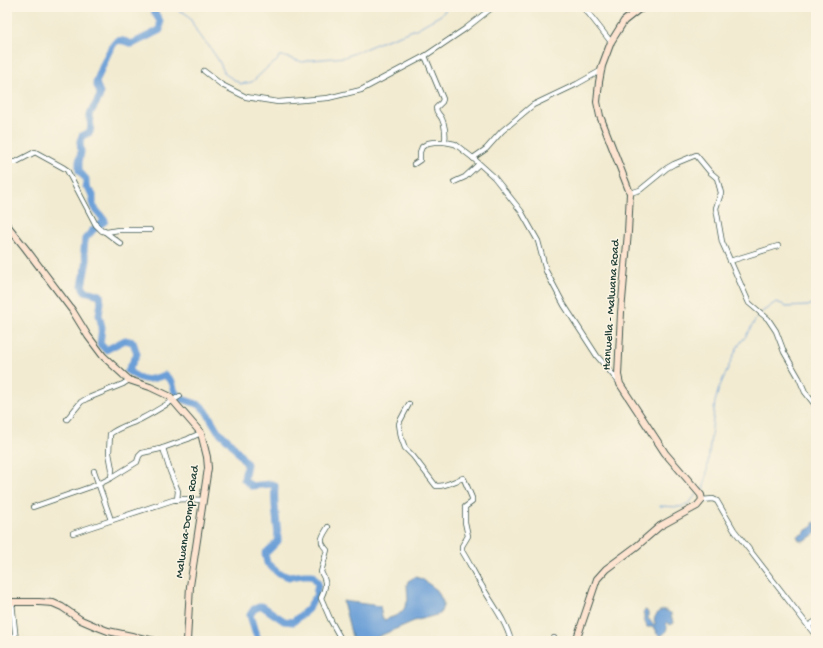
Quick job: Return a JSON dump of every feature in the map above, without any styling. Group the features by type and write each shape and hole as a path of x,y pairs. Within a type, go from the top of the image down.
{"street":[{"path":"204,71 222,85 246,97 278,102 328,98 361,90 425,56 465,29 493,7"},
{"path":"582,7 610,42"},
{"name":"Hanwella - Malwana Road","path":"646,7 638,10 624,21 610,42 602,66 597,102 600,116 630,193 628,232 620,312 618,375 620,384 665,453 700,495"},
{"path":"425,56 443,99 436,110 442,119 446,136 445,142"},
{"path":"473,158 486,149 502,131 533,105 602,70"},
{"path":"414,164 420,160 420,152 422,147 428,143 445,142 455,144 494,177 521,211 538,242 546,271 564,305 597,356 620,384"},
{"path":"7,162 16,162 35,152 67,170 100,228 121,244"},
{"path":"630,193 640,190 667,168 696,155 717,178 721,193 716,208 722,242 748,304 768,320 776,331 784,352 805,392 816,405"},
{"path":"454,182 465,177 479,164"},
{"name":"Malwana-Dompe Road","path":"7,225 72,310 88,336 103,356 129,380 150,387 169,396 201,433 208,468 190,586 187,641"},
{"path":"100,228 107,232 118,230 150,230"},
{"path":"730,261 778,246"},
{"path":"67,419 81,402 129,380"},
{"path":"111,478 112,469 109,453 110,434 114,430 146,417 180,396"},
{"path":"409,404 399,424 401,437 405,448 436,486 439,487 463,478 464,479 472,498 472,502 465,507 465,522 468,536 462,546 462,551 508,630 511,641"},
{"path":"34,507 99,484 111,478 136,462 142,453 163,448 201,433"},
{"path":"163,448 178,491 177,500"},
{"path":"94,471 111,520"},
{"path":"575,641 597,579 606,569 637,546 660,526 697,506 700,495 717,501 734,530 816,636"},
{"path":"73,533 173,500 203,500"},
{"path":"328,527 322,537 321,542 322,546 327,550 321,572 325,579 326,585 321,598 342,641"},
{"path":"16,641 10,602 53,603 62,607 81,620 95,626 155,641"},
{"path":"808,626 816,621"}],"water":[{"path":"816,522 816,533 807,539 802,541 799,540 797,536 803,534 813,526 813,523"},
{"path":"415,577 422,579 437,590 443,602 440,614 414,621 368,641 353,641 343,601 380,606 384,620 398,615 404,609 408,600 408,581"},
{"path":"646,610 648,613 648,619 654,626 655,617 663,610 671,613 674,623 670,625 668,622 666,623 666,631 660,636 652,627 647,627 643,612"}],"waterway":[{"path":"151,7 160,21 160,30 132,44 121,40 114,43 105,60 96,83 100,95 90,116 90,132 82,136 80,141 81,152 79,171 86,179 86,187 93,195 93,206 105,221 93,230 85,239 84,251 87,260 82,286 85,291 100,295 101,302 99,315 102,327 100,344 106,350 125,340 133,342 137,354 128,371 142,379 150,379 165,375 172,382 175,392 182,399 200,405 206,411 218,431 230,442 247,464 244,479 251,486 271,484 275,486 278,541 265,554 267,563 278,573 289,577 312,575 318,583 316,596 308,609 293,622 284,621 262,606 254,609 250,615 259,641"},
{"path":"179,11 189,16 198,34 209,46 219,61 225,74 241,84 252,82 277,61 279,56 303,62 345,57 416,29 441,15 448,7"},
{"path":"762,312 776,302 786,307 808,306 816,302"},
{"path":"701,491 703,490 706,479 715,402 719,388 737,348 760,314"},
{"path":"660,506 680,507 688,504 697,494"}]}
